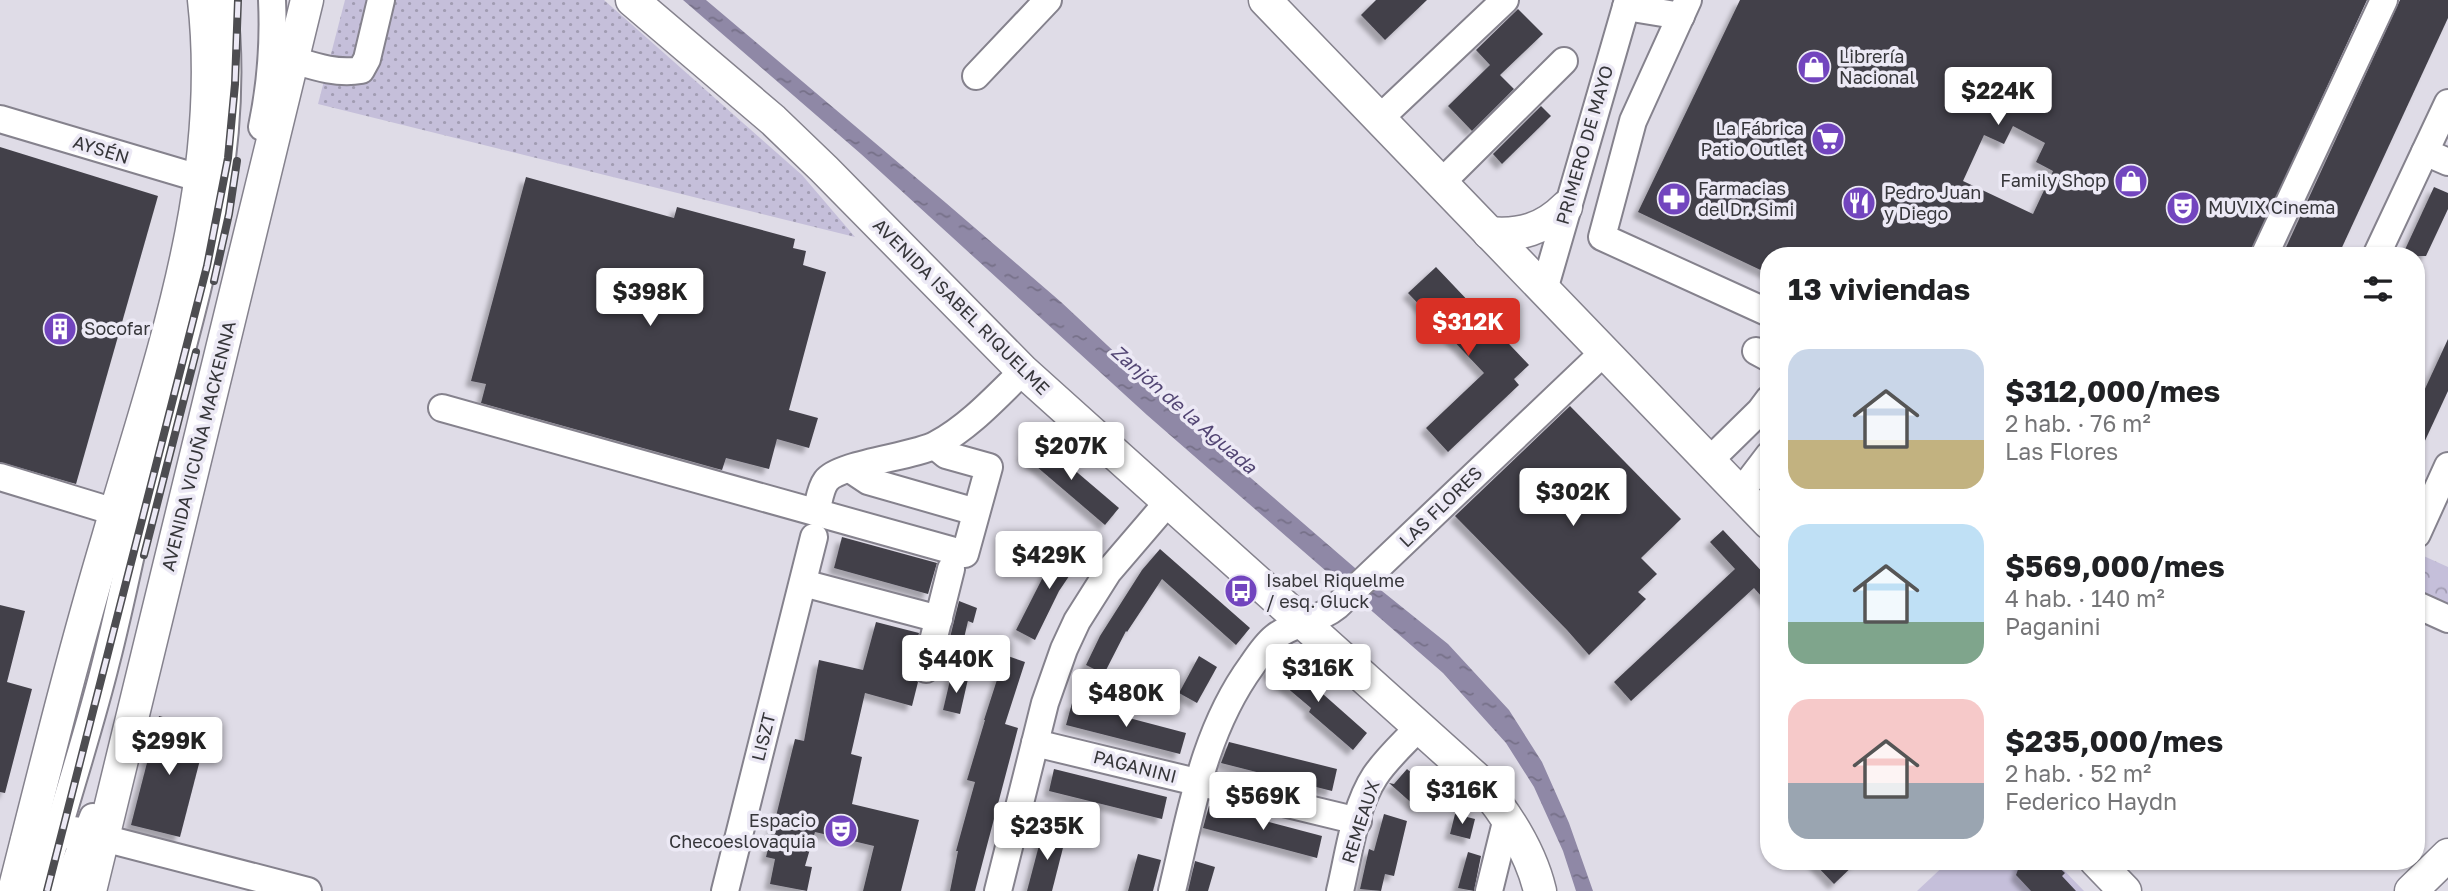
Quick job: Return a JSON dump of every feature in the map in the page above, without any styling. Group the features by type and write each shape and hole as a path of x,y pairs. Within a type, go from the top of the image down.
{"main road":[{"path":"13,891 83,623 176,300 196,217 205,149 208,81 204,0"},
{"name":"AVENIDA VICUÑA MACKENNA","path":"90,891 82,835 307,0"},
{"name":"AVENIDA ISABEL RIQUELME","path":"632,0 773,120 1023,371 1478,780 1507,817 1528,856 1540,891"},
{"path":"1272,2 1379,119 1760,514"},
{"path":"1489,233 1528,232 1550,222 1566,207"},
{"path":"27,841 35,836 82,835"},
{"path":"2412,891 2448,855"},
{"path":"2105,870 2125,891"}],"street":[{"path":"41,891 82,835 81,759 107,659 138,516 212,227 227,119 228,51 223,0"},
{"path":"64,891 82,835 259,144 270,80 273,45 272,0"},
{"path":"293,60 334,71 361,70 367,59 381,0"},
{"path":"976,76 1048,0"},
{"path":"1379,119 1505,0"},
{"path":"2268,247 2384,0"},
{"path":"1627,3 1685,8 1633,121 1602,237 1760,309"},
{"name":"PRIMERO DE MAYO","path":"1544,290 1627,3"},
{"path":"1441,183 1564,61"},
{"path":"2382,247 2437,157 2448,103"},
{"name":"AYSÉN","path":"0,119 202,179"},
{"name":"LAS FLORES","path":"1172,891 1206,752 1222,713 1245,674 1275,637 1323,616 1337,606 1604,352"},
{"path":"850,469 935,446 960,430 1023,371"},
{"path":"442,408 815,524 965,554 989,467 946,455 935,446"},
{"path":"1709,461 1760,411"},
{"path":"1740,493 1760,467"},
{"path":"2425,517 2448,467"},
{"path":"850,469 868,481 976,512"},
{"name":"LISZT","path":"725,891 827,480 850,469"},
{"path":"0,477 115,512"},
{"path":"998,891 1054,676 1077,621 1108,572 1168,502"},
{"path":"926,669 951,569"},
{"path":"803,583 939,619"},
{"path":"2425,609 2448,619"},
{"name":"REMEAUX","path":"1340,891 1370,785 1419,727"},
{"name":"PAGANINI","path":"1035,743 1358,821"},
{"path":"1489,891 1507,817"},
{"path":"82,835 308,891"},
{"path":"0,887 13,891"}],"green space":[{"path":"345,0 604,0 802,175 855,237 318,104"},
{"path":"2425,557 2448,567 2448,603 2425,593"},
{"path":"1939,870 2064,870 2084,891 1917,891"}],"water":[{"path":"683,0 706,0 1061,302 1230,460 1377,587 1448,644 1509,710 1542,762 1569,823 1593,891 1576,891 1563,851 1534,787 1506,743 1443,673 1147,415 861,154"}],"building":[{"path":"1376,0 1427,0 1385,40 1361,15"},
{"name":"La Fábrica Patio Outlet","path":"1740,0 2367,0 2253,247 1760,247 1760,270 1638,212","holes":["2013,126 2045,143 2036,162 2053,171 2033,214 1963,181 1984,135 2004,144"]},
{"path":"2400,0 2448,0 2448,18 2342,247 2286,247"},
{"path":"1518,9 1543,34 1500,75 1514,89 1472,131 1448,106 1490,65 1476,50"},
{"path":"1541,106 1551,116 1502,164 1493,154"},
{"name":"Socofar","path":"0,147 158,196 76,484 0,462"},
{"path":"526,177 674,218 677,207 795,239 793,248 806,251 803,265 826,272 789,410 818,418 809,448 777,439 769,469 726,458 722,470 481,403 486,384 471,381"},
{"path":"2434,187 2448,193 2448,209 2426,256 2425,247 2406,247"},
{"path":"1436,267 1529,365 1514,379 1519,385 1448,452 1426,428 1484,373 1408,293"},
{"path":"2448,339 2448,391 2425,441 2425,389"},
{"path":"1570,406 1681,519 1641,558 1657,574 1638,592 1646,599 1589,655 1455,516"},
{"path":"1038,439 1119,508 1105,525 1023,455"},
{"path":"1723,530 1760,569 1760,595 1754,588 1631,701 1614,682 1735,569 1710,542"},
{"path":"842,537 937,563 928,594 834,568"},
{"path":"1066,542 1084,554 1059,591 1035,640 1016,630 1042,579"},
{"path":"1160,549 1250,628 1236,645 1162,579 1126,631 1104,674 1086,665 1100,636 1142,570"},
{"path":"959,601 977,608 973,623 968,621 956,673 942,670"},
{"path":"0,605 25,611 7,682 32,689 5,793 0,792"},
{"path":"876,622 919,633 911,666 911,674 918,682 912,706 865,693 851,754 862,757 852,804 919,820 901,891 863,891 874,846 815,832 805,866 812,867 807,891 770,884 775,859 766,857 795,739 804,741 819,660 863,670"},
{"path":"1005,655 1025,662 1005,724 1018,728 975,891 950,891 956,851 975,782 967,780"},
{"path":"1199,656 1217,667 1197,703 1179,693"},
{"path":"1280,656 1367,733 1353,750 1309,712 1311,708 1267,671"},
{"path":"951,676 968,679 960,714 943,710"},
{"path":"1072,703 1186,733 1180,754 1066,725"},
{"path":"159,716 208,729 180,837 131,825"},
{"path":"1229,742 1337,769 1332,791 1221,763"},
{"path":"1054,769 1167,797 1162,819 1049,791"},
{"path":"1407,769 1433,792 1421,806 1415,806 1389,783 1394,784"},
{"path":"1209,806 1322,836 1317,858 1203,828"},
{"path":"1384,814 1407,821 1394,876 1385,874 1381,891 1360,889 1369,849 1374,851"},
{"path":"1455,814 1475,819 1470,839 1450,834"},
{"path":"1043,830 1066,836 1052,891 1027,891"},
{"path":"1468,852 1481,856 1474,891 1458,888"},
{"path":"1138,854 1161,860 1153,891 1128,891"},
{"path":"1195,861 1215,867 1208,891 1188,891"},
{"path":"1821,870 1849,870 1834,884"},
{"path":"2018,870 2062,870 2065,873 2062,876 2076,891 2031,891 2016,875"}],"railway":[{"path":"47,891 207,266 228,158 235,84 238,0"},
{"path":"214,281 229,214 237,161"},
{"path":"144,555 196,352"}],"place":[{"name":"Librería Nacional","path":"1814,67"},
{"name":"La Fábrica Patio Outlet","path":"1828,139"},
{"name":"Family Shop","path":"2131,181"},
{"name":"Farmacias del Dr. Simi","path":"1674,199"},
{"name":"Pedro Juan y Diego","path":"1859,203"},
{"name":"MUVIX Cinema","path":"2183,208"},
{"name":"Socofar","path":"60,329"},
{"name":"Isabel Riquelme / esq. Gluck","path":"1241,591"},
{"name":"Espacio Checoeslovaquia","path":"841,831"}],"water label":[{"name":"Zanjón de la Aguada","path":"1184,409"}]}
